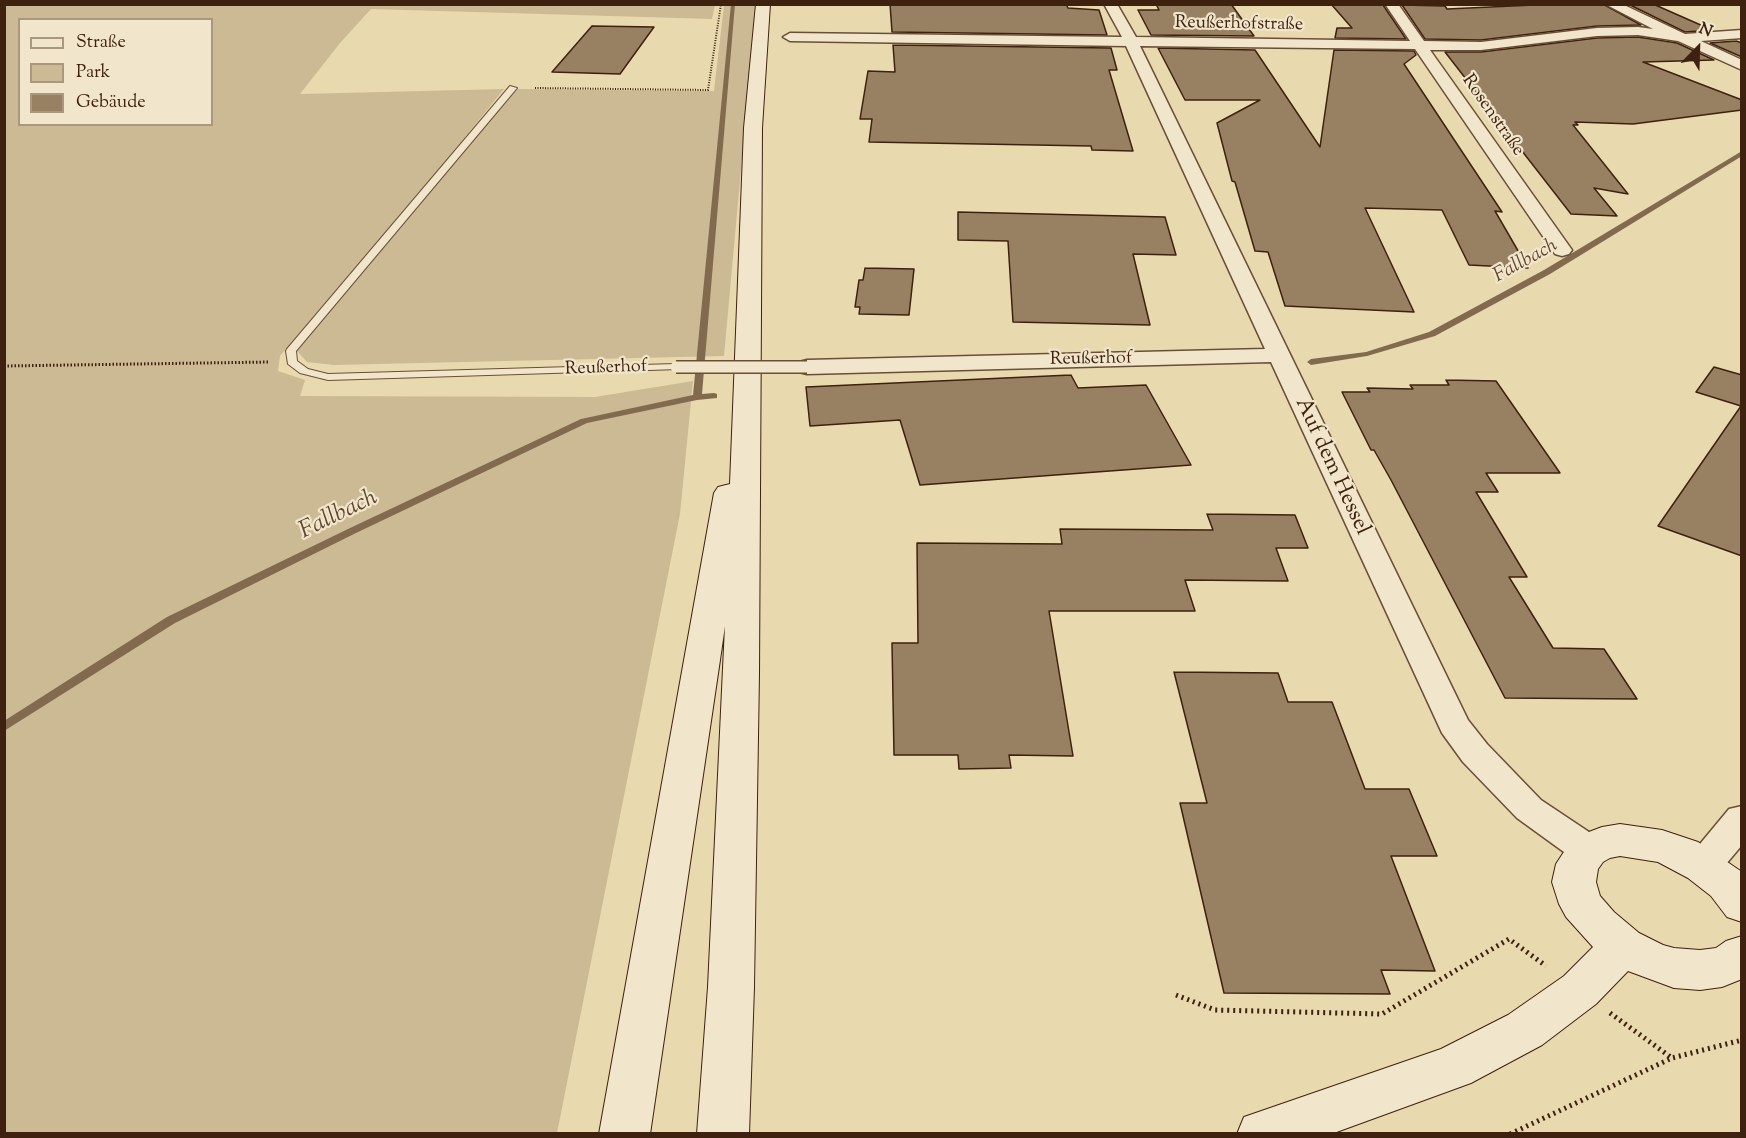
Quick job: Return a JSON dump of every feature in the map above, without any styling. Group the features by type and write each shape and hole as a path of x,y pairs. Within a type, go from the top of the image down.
{"main road":[{"path":"723,1134 731,987 741,686 753,128 763,4"},
{"path":"624,1134 724,515 746,406"},
{"path":"1740,958 1722,967 1700,970 1674,968 1648,959 1623,946 1598,926 1581,904 1574,882 1576,864 1588,850 1602,843 1620,840 1640,841 1683,854 1703,866 1726,884 1742,904"},
{"path":"1262,1134 1454,1067 1504,1041 1525,1030 1580,990 1623,946"}],"street":[{"name":"Auf dem Hessel","path":"1110,4 1131,41 1454,725 1475,753 1529,809 1588,850"},
{"name":"Rosenstraße","path":"1391,4 1562,250"},
{"path":"1611,4 1742,66"},
{"name":"Reußerhofstraße","path":"790,37 1420,46 1481,46 1597,32 1638,31 1686,38"},
{"path":"1686,38 1742,34"},
{"name":"Reußerhof","path":"807,367 1278,355"},
{"path":"1703,866 1742,819"}],"lane":[{"path":"292,362 291,351 513,88"},
{"name":"Reußerhof","path":"292,362 304,371 328,377 807,367"}],"path":[{"path":"513,88 708,90 721,4"},
{"path":"4,366 292,362"},
{"path":"1176,996 1215,1010 1382,1014 1509,939"},
{"path":"1510,1134 1672,1059 1742,1040"}],"green space":[{"path":"5,5 715,5 712,19 371,9 340,43 300,94 504,89 437,172 280,356 278,371 305,380 300,396 595,397 693,381 680,514 557,1133 5,1134"},
{"path":"724,5 756,5 724,356 334,365 307,362 297,351 445,170 518,89 714,91"}],"building":[{"path":"890,4 1066,4 1068,8 1099,10 1107,35 892,32"},
{"path":"1156,4 1231,4 1254,36 1151,35 1138,10 1159,10"},
{"path":"1331,4 1383,5 1406,39 1335,38 1337,28 1352,28"},
{"path":"1603,4 1641,25 1597,26 1481,40 1425,39 1402,5 1445,6 1447,9"},
{"path":"1628,4 1653,4 1712,30 1685,32"},
{"path":"592,26 654,27 620,74 552,72"},
{"path":"1638,37 1677,43 1714,60 1643,62 1742,100 1742,110 1633,124 1575,122 1578,125 1573,125 1628,194 1594,188 1617,216 1571,214 1445,52 1481,52 1597,38"},
{"path":"1736,41 1742,43 1742,57 1710,43"},
{"path":"893,45 1111,48 1117,70 1109,70 1133,151 1092,150 1091,146 869,142 872,119 860,119 868,71 895,72"},
{"path":"1158,48 1255,50 1320,147 1334,50 1414,51 1416,55 1404,64 1502,212 1495,211 1528,268 1469,265 1442,210 1365,208 1414,312 1285,306 1268,252 1255,251 1235,182 1232,181 1217,123 1260,100 1185,100"},
{"path":"958,212 1165,217 1176,255 1133,254 1150,325 1013,322 1008,241 958,240"},
{"path":"865,268 914,269 909,315 859,314 860,307 855,307 859,280 863,280"},
{"path":"1714,367 1742,375 1742,556 1658,526 1741,406 1696,392"},
{"path":"1071,375 1078,388 1146,385 1191,465 920,485 900,420 810,426 806,387"},
{"path":"1446,380 1496,381 1560,473 1486,473 1498,492 1476,492 1527,577 1509,577 1553,648 1604,649 1637,699 1505,698 1391,480 1374,450 1371,450 1342,392 1370,392 1367,388 1413,389 1410,385 1449,385"},
{"path":"1207,514 1295,515 1308,548 1276,548 1288,581 1185,580 1195,611 1049,611 1073,756 1009,755 1011,768 959,769 958,755 894,755 892,643 918,643 917,543 1062,544 1060,529 1213,530"},
{"path":"1174,672 1278,673 1288,702 1332,702 1365,789 1409,789 1437,856 1391,856 1435,971 1381,970 1390,994 1224,993 1180,803 1207,803"}],"waterway":[{"path":"697,397 733,4"},
{"name":"Fallbach","path":"1311,362 1367,354 1432,334 1547,272 1742,153"},
{"name":"Fallbach","path":"697,397 714,396"},
{"name":"Fallbach","path":"4,727 171,620 352,531 584,421 697,397"}]}
